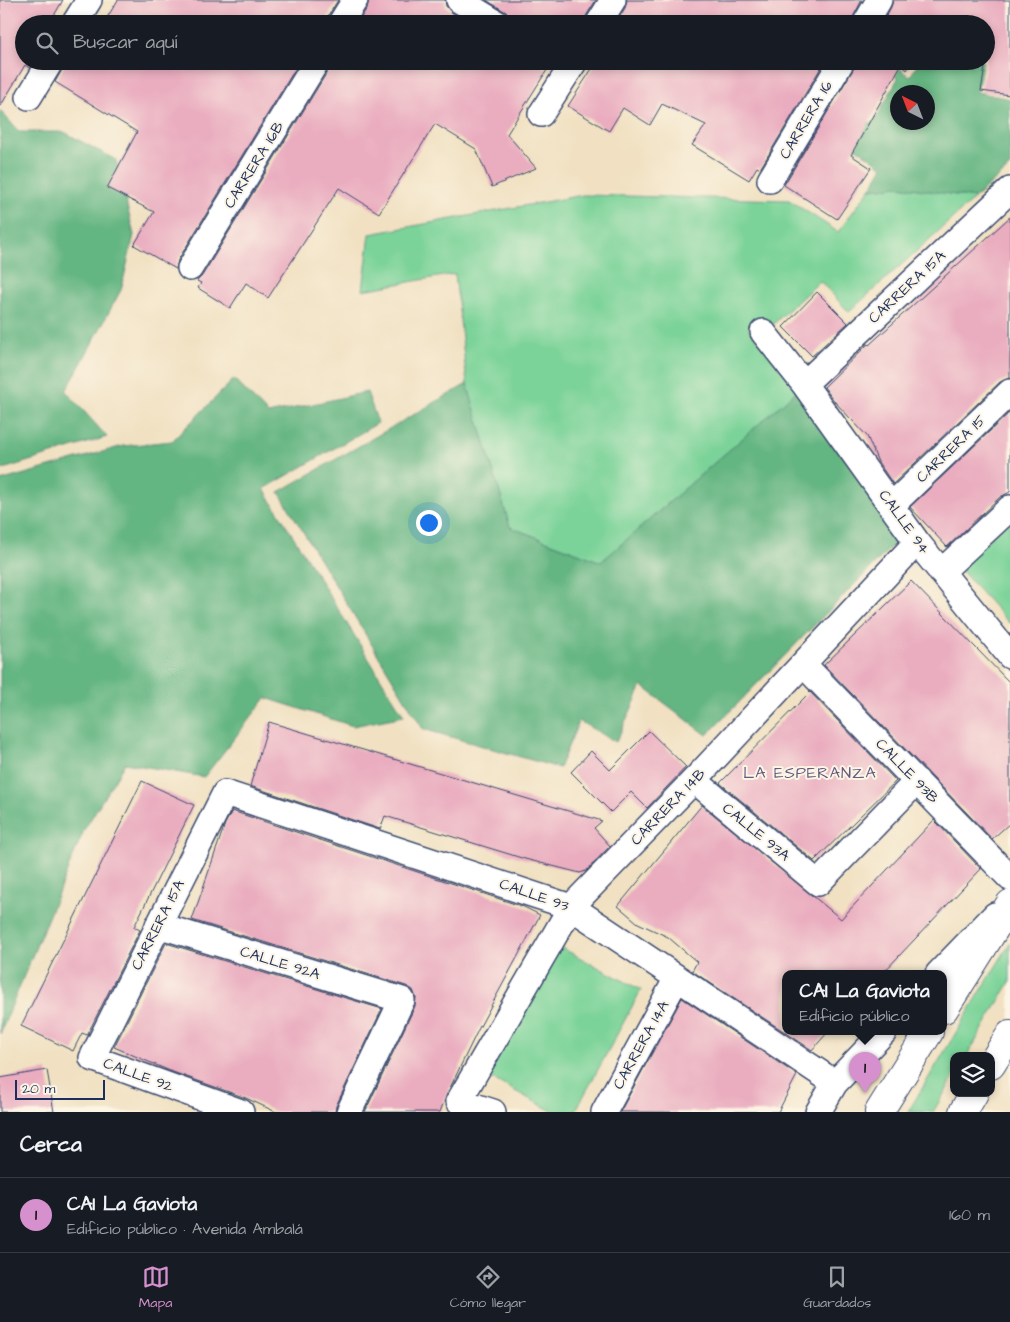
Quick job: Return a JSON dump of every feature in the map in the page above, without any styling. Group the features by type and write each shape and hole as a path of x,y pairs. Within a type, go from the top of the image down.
{"main road":[{"path":"947,1004 1010,904"},
{"path":"879,1112 927,1035"},
{"path":"995,1059 1010,1035"},
{"path":"962,1112 971,1097"}],"street":[{"path":"80,15 89,0"},
{"path":"346,15 355,0"},
{"path":"460,0 484,15"},
{"path":"604,15 613,0"},
{"path":"870,15 879,0"},
{"path":"29,97 46,70"},
{"name":"CARRERA 16B","path":"190,268 311,70"},
{"path":"541,114 565,70"},
{"name":"CARRERA 16","path":"770,180 837,70"},
{"name":"CARRERA 15A","path":"804,384 1010,190"},
{"name":"CALLE 94","path":"762,332 804,384 917,542 1010,656"},
{"name":"CARRERA 15","path":"891,506 1010,392"},
{"path":"941,572 1010,508"},
{"name":"CARRERA 14B","path":"493,1112 459,1100 571,907 694,780 917,542"},
{"name":"CALLE 93B","path":"803,664 1010,878"},
{"name":"CALLE 93A","path":"694,780 818,883 917,782"},
{"name":"CARRERA 15A","path":"92,1058 225,793"},
{"name":"CALLE 93","path":"225,793 571,907 835,1083"},
{"path":"942,970 1010,898"},
{"name":"CALLE 92A","path":"158,925 402,1000 349,1112"},
{"name":"CARRERA 14A","path":"604,1112 677,978"},
{"path":"818,1112 835,1083 881,1035"},
{"name":"CALLE 92","path":"92,1058 241,1112"}],"green space":[{"path":"887,70 902,70 910,77 914,70 981,70 977,92 1010,99 1010,167 975,198 899,186 870,189 883,167 837,134 849,116 873,124 890,93 890,130 935,130 935,85 894,85 898,78"},
{"path":"0,110 19,132 64,132 116,160 134,235 121,290 66,391 107,437 0,470"},
{"path":"899,186 975,198 849,312 820,281 771,326 761,316 748,328 798,390 601,562 510,527 467,384 455,274 363,290 370,234 583,195 789,200 838,232 870,189"},
{"path":"234,379 268,414 367,392 378,423 264,489 404,716 353,726 266,698 204,777 125,763 84,830 0,1034 0,481 123,446 172,441"},
{"path":"467,384 510,527 601,562 798,390 900,538 707,735 642,686 616,742 579,721 559,768 423,729 279,492"},
{"path":"1010,519 1010,624 958,567"},
{"path":"1010,943 1010,982 969,1052 950,1052 950,1084 933,1112 908,1112"},
{"path":"558,946 641,990 575,1112 554,1112 487,1076"}],"building":[{"path":"0,0 63,0 54,15 15,15 15,70 22,70 0,107"},
{"path":"118,0 338,0 329,15 109,15"},
{"path":"369,0 445,0 446,6 456,15 363,15"},
{"path":"486,0 596,0 587,15 508,15"},
{"path":"627,0 862,0 854,15 621,15"},
{"path":"893,0 1010,0 1010,95 981,91 984,70 995,70 995,15 887,15"},
{"path":"62,70 294,70 178,260 176,269 134,245 154,212 107,188 137,132 55,82"},
{"path":"328,70 547,70 507,134 536,168 492,187 476,149 435,124 379,213 339,188 268,298 246,283 230,308 198,288 201,283 197,281 202,276"},
{"path":"591,70 820,70 760,169 757,167 749,180 692,145 706,125 662,104 650,125 623,108 609,131 568,106"},
{"path":"853,70 898,70 851,155 871,168 837,219 784,185"},
{"path":"1010,217 1010,378 1000,382 893,484 878,462 867,436 835,402 824,387 868,344"},
{"path":"817,292 848,323 812,356 783,327"},
{"path":"1010,412 1010,492 1000,497 947,547 910,507"},
{"path":"911,581 1010,683 1010,823 992,839 824,665"},
{"path":"810,692 896,781 814,861 720,783"},
{"path":"269,722 602,821 594,828 610,846 586,871 580,873 525,859 385,816 380,829 250,786"},
{"path":"649,731 686,767 647,808 631,792 611,812 571,772 591,751 610,770"},
{"path":"142,781 194,805 134,927 140,930 87,1035 82,1033 73,1051 21,1026"},
{"path":"702,805 841,919 934,820 981,869 886,970 782,970 782,1030 692,971 697,962 668,937 638,923 618,906"},
{"path":"232,811 524,907 540,915 478,1030 440,1112 365,1112 415,1006 416,998 413,990 406,986 192,920 225,824"},
{"path":"166,943 382,1009 336,1106 335,1112 276,1112 246,1098 170,1071 114,1047"},
{"path":"682,998 797,1075 778,1112 620,1112"},
{"path":"789,1035 825,1035 812,1050"},
{"path":"47,1070 54,1112 0,1112 0,1078"}],"place":[{"name":"CAI La Gaviota","path":"865,1093"}],"district":[{"name":"LA ESPERANZA","path":"810,773"}]}
